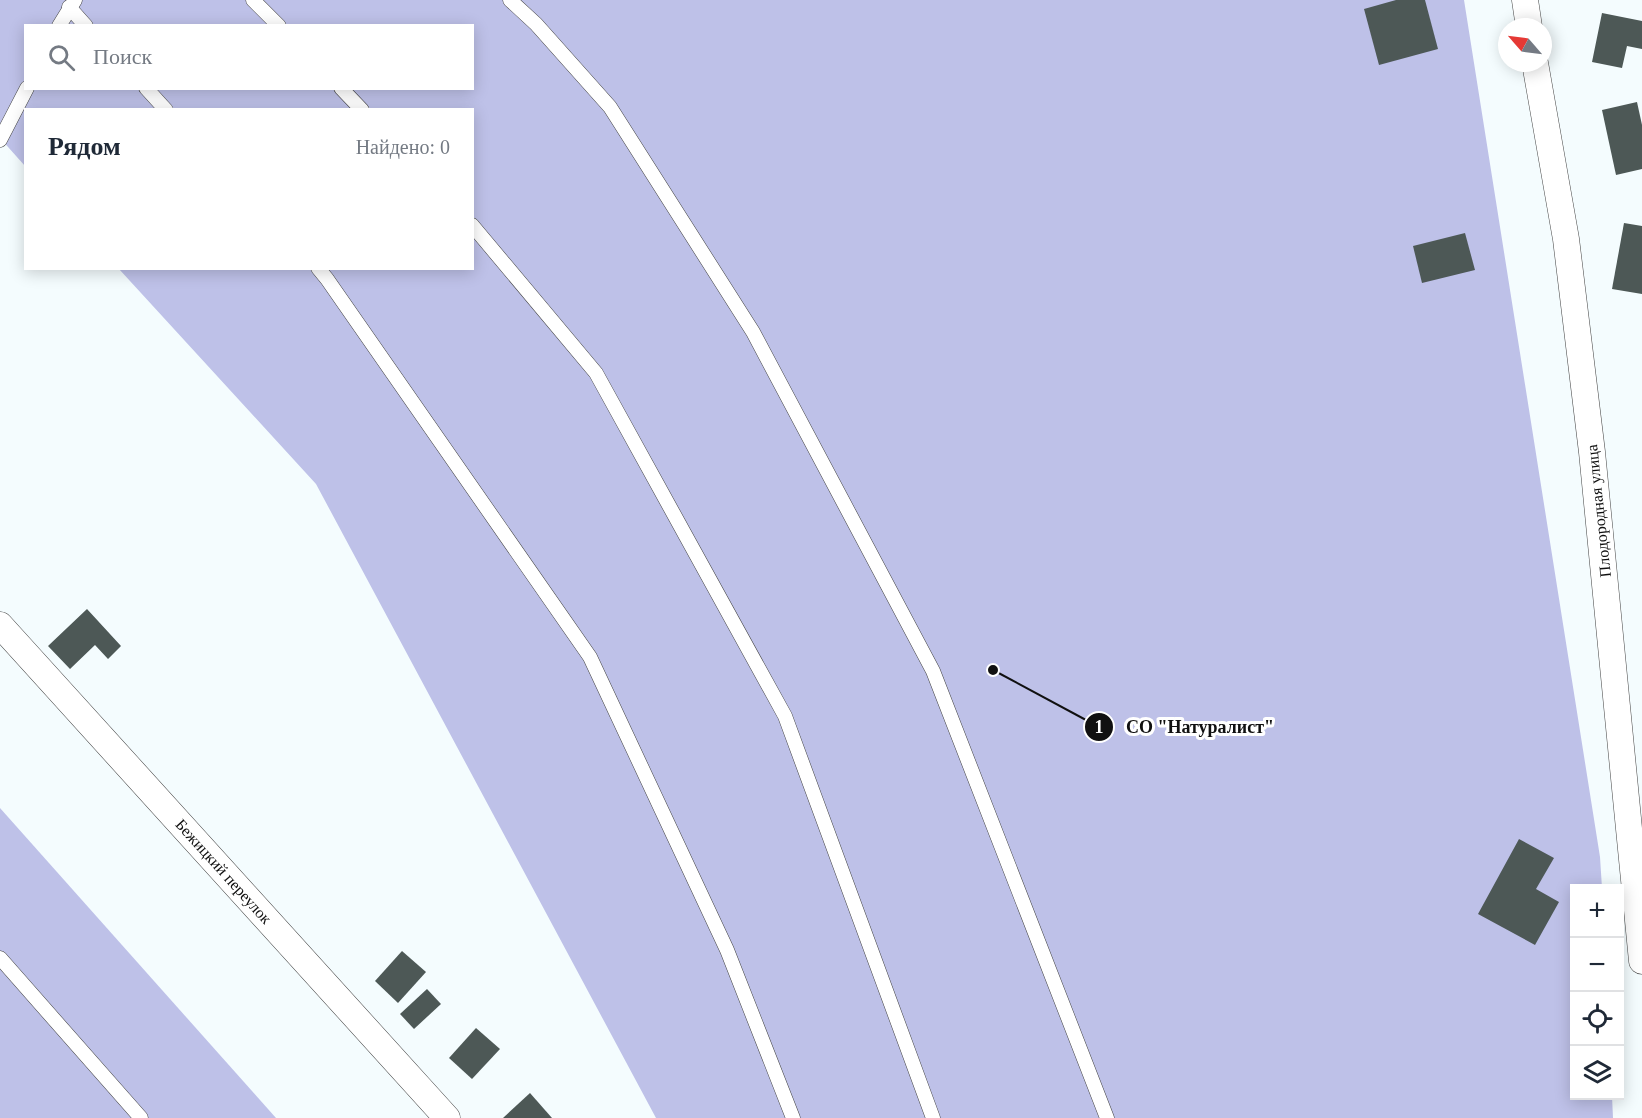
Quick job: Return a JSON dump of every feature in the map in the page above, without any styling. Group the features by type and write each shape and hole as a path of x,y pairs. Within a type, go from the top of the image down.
{"street":[{"path":"1525,0 1528,18"},
{"name":"Плодородная улица","path":"1537,72 1566,239 1592,452 1642,961"},
{"name":"Бежицкий переулок","path":"0,625 447,1118"}],"lane":[{"path":"253,0 277,24"},
{"path":"510,0 536,24 610,107 759,342 933,671 1107,1118"},
{"path":"60,24 72,4 85,24"},
{"path":"0,140 26,90"},
{"path":"148,90 164,108"},
{"path":"343,90 360,108"},
{"path":"474,227 596,374 785,716 933,1118"},
{"path":"320,270 590,657 727,950 793,1118"},
{"path":"0,958 139,1117"}],"shaded area":[{"path":"0,0 1464,0 1600,857 1602,884 1570,884 1570,1100 1612,1100 1613,1118 656,1118 316,484 120,270 474,270 474,108 24,108 24,165 0,138"},
{"path":"0,808 276,1118 0,1118"}],"building":[{"path":"1396,0 1425,0 1438,49 1379,65 1364,9"},
{"path":"1602,13 1642,21 1642,49 1627,46 1622,68 1592,62"},
{"path":"1637,102 1642,125 1642,169 1616,175 1602,110"},
{"path":"1624,223 1642,226 1642,294 1612,289"},
{"path":"1465,233 1475,270 1422,283 1413,246"},
{"path":"87,609 121,646 108,659 95,645 70,669 48,646"},
{"path":"1519,839 1554,858 1536,889 1559,902 1535,945 1478,914"},
{"path":"402,951 426,972 398,1003 375,981"},
{"path":"427,989 441,1004 414,1029 400,1014"},
{"path":"476,1028 500,1049 472,1079 449,1058"},
{"path":"530,1093 552,1118 503,1118"}],"place":[{"name":"СО \"Натуралист\"","path":"993,670"}]}
